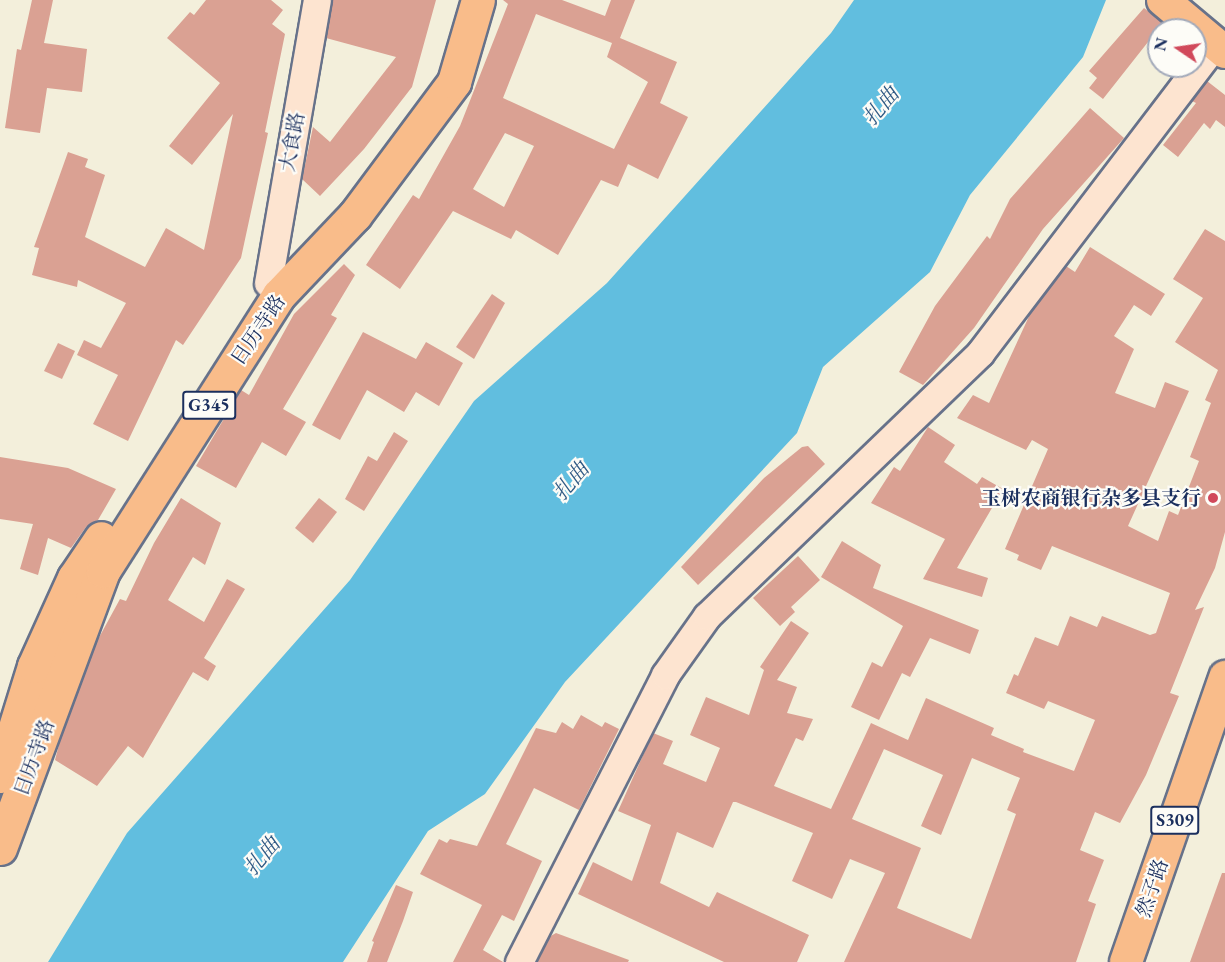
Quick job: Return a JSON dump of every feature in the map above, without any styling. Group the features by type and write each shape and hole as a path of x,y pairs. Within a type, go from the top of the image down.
{"highway":[{"name":"日历寺路","path":"0,776 34,666 74,578 268,283 338,204 441,76 460,0"},
{"name":"日历寺路","path":"0,848 103,571 279,295 355,216 454,82 478,0"}],"main road":[{"path":"1163,0 1211,40"},
{"name":"然子路","path":"1126,962 1225,677"}],"street":[{"name":"大食路","path":"268,283 317,0"},
{"path":"519,962 665,675 707,616 980,353 1211,40"}],"water":[{"name":"扎曲","path":"854,0 1106,0 1083,57 970,195 930,272 823,367 797,433 565,682 485,794 428,831 343,962 48,962 127,833 350,580 474,401 607,283 831,33"}],"building":[{"path":"32,0 53,0 44,43 87,49 82,92 47,88 40,133 5,128 17,49 21,50"},
{"path":"206,0 271,0 283,10 272,24 285,34 265,132 268,133 241,258 183,345 176,340 128,441 93,424 118,375 77,355 84,340 101,348 126,303 78,280 77,287 32,275 39,248 34,247 68,152 88,159 85,167 105,175 85,237 145,267 166,228 204,250 233,114 192,165 169,146 220,83 167,38 190,12 194,15"},
{"path":"332,0 436,0 412,87 364,149 320,196 302,179 313,127 330,142 396,57 326,38"},
{"path":"503,0 562,0 605,16 611,0 635,0 620,38 677,62 660,103 688,117 658,179 628,164 618,187 601,180 558,255 516,230 511,239 453,211 400,289 366,265 413,195 419,199 460,126 508,4","holes":["536,14 612,43 607,57 648,82 614,149 503,98","505,133 534,146 504,207 473,189"]},
{"path":"1144,8 1157,18 1147,18 1147,43 1103,99 1089,88 1097,78 1089,71"},
{"path":"1207,81 1225,95 1225,127 1216,120 1210,129 1204,123 1178,157 1163,145 1196,103 1192,101"},
{"path":"1090,108 1124,138 1043,229 974,328 923,385 899,372 935,306 987,236 990,239 1010,199"},
{"path":"1205,229 1225,241 1225,532 1215,568 1195,610 1204,607 1170,693 1179,696 1146,775 1120,823 1095,812 1080,850 1104,860 1088,901 1096,904 1076,962 844,962 885,873 850,859 832,899 792,881 813,833 736,802 733,802 713,848 677,832 660,883 709,907 717,892 809,935 797,962 724,962 578,894 593,862 632,881 651,825 618,811 653,733 673,741 663,764 706,782 720,748 690,735 706,697 749,715 764,670 760,667 791,621 809,633 777,680 797,687 787,713 813,719 803,741 796,738 774,786 831,809 871,723 908,740 926,698 994,728 991,735 1024,749 1023,752 1074,771 1095,720 1048,701 1044,709 1006,693 1014,674 1018,676 1035,637 1058,646 1070,616 1097,627 1102,616 1150,635 1156,633 1170,593 1052,546 1041,570 1017,560 1019,555 1005,549 1048,449 1032,440 1026,450 957,418 973,395 989,403 1031,312 1066,266 1075,272 1090,247 1165,294 1151,316 1134,305 1114,336 1134,349 1115,393 1155,408 1165,382 1189,391 1128,526 1158,541 1169,511 1178,515 1199,461 1190,457 1211,403 1205,400 1218,370 1175,342 1203,298 1173,279","holes":["884,749 943,775 921,826 941,835 972,758 1020,778 1007,810 1016,814 971,939 897,908 921,848 852,819"]},
{"path":"344,264 355,275 331,315 337,318 283,409 306,422 286,456 262,442 236,488 196,466 241,390 249,395 294,314"},
{"path":"492,294 505,303 474,359 456,347"},
{"path":"363,332 416,359 426,342 463,363 439,406 416,392 404,412 367,390 340,440 312,425"},
{"path":"58,343 75,351 62,379 44,371"},
{"path":"928,427 955,445 944,462 977,484 982,477 1003,489 957,568 988,578 982,597 923,579 945,539 871,503 894,467 900,471"},
{"path":"394,432 408,441 364,511 345,499 368,456 377,461"},
{"path":"808,446 825,464 698,585 681,567 764,478 802,447"},
{"path":"0,457 68,468 116,489 98,520 86,527 71,548 48,538 38,575 20,569 33,524 0,519"},
{"path":"181,498 221,523 205,565 193,557 168,600 204,622 227,579 245,589 204,658 216,666 208,681 193,672 143,758 128,746 97,786 55,760 60,741 96,643 120,599 126,601 154,543"},
{"path":"319,498 337,512 313,543 295,528"},
{"path":"842,541 881,565 873,588 979,630 970,654 930,638 910,677 902,673 879,720 851,707 872,662 882,667 903,626 821,577"},
{"path":"798,556 820,580 791,607 795,612 780,626 753,598"},
{"path":"581,715 602,727 605,722 619,729 579,810 534,788 506,844 542,861 514,921 502,915 483,950 503,962 453,962 482,905 420,874 439,839 447,843 450,839 477,846 536,728 556,733 562,722 573,729"},
{"path":"1222,873 1225,873 1225,962 1190,962"},
{"path":"396,885 413,892 403,921 387,962 367,962 374,942 372,941"},
{"path":"556,933 629,960 628,962 537,962 549,937"}],"place":[{"name":"玉树农商银行杂多县支行","path":"1213,498"}]}
